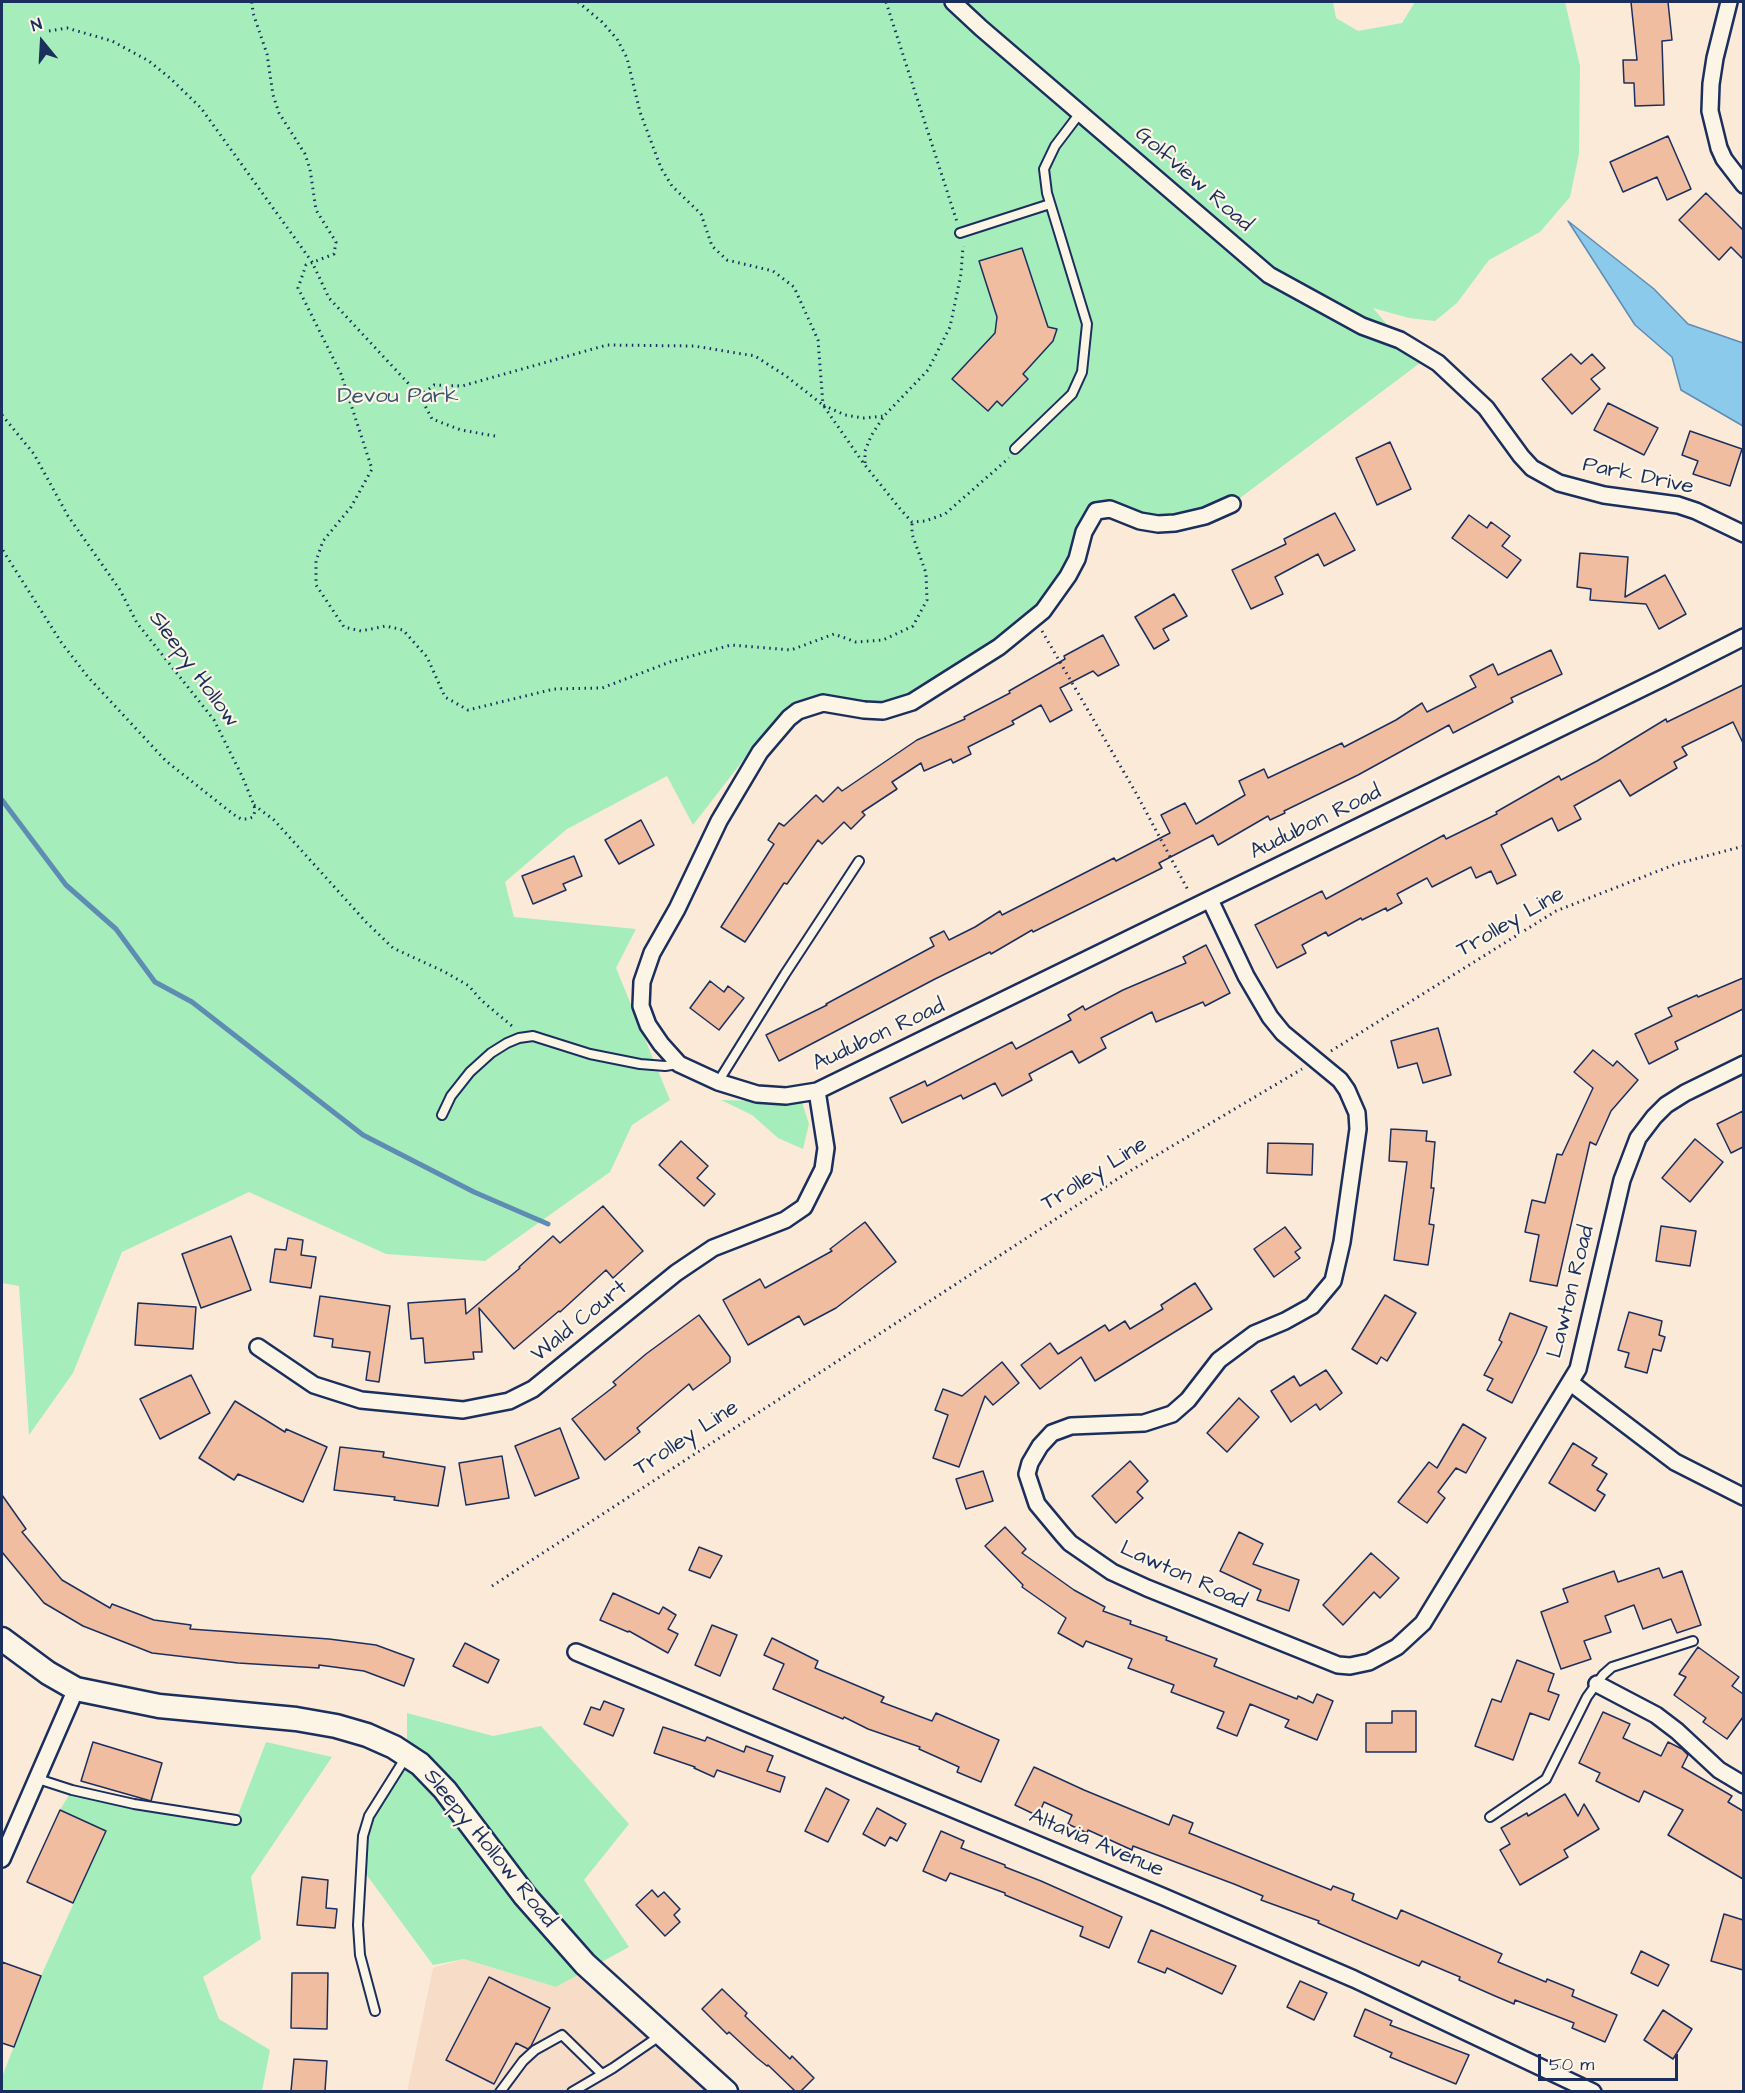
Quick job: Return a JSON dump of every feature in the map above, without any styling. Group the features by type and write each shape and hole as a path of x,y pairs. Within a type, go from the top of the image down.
{"main road":[{"name":"Sleepy Hollow Road","path":"2,1639 48,1673 76,1689 159,1706 296,1719 336,1726 367,1735 394,1747 420,1764 445,1790 525,1896 585,1964 663,2034 710,2084 726,2091"}],"street":[{"name":"Golfview Road","path":"953,2 1269,275 1362,326 1400,340 1428,357"},
{"path":"1730,2 1715,58 1710,111 1719,148 1743,185"},
{"name":"Park Drive","path":"1428,357 1438,363 1486,408 1532,468 1559,483 1604,495 1678,504 1743,534"},
{"name":"Audubon Road","path":"1232,504 1205,516 1175,523 1158,524 1140,521 1110,509 1096,511 1084,532 1077,559 1068,576 1043,610 999,647 912,702 883,711 823,703 789,718 760,752 719,821 677,909 652,953 642,982 641,1006 648,1025 679,1064 718,1082 758,1094 786,1096 817,1091 1743,637"},
{"name":"Lawton Road","path":"1203,903 1270,1017 1283,1033 1340,1080 1357,1113 1358,1129 1342,1242 1333,1281 1312,1306 1254,1334 1219,1360 1188,1400 1172,1414 1144,1423 1071,1426 1052,1433 1030,1462 1028,1474 1037,1504 1070,1543 1112,1572 1326,1662 1350,1666 1369,1662 1397,1647 1423,1623 1578,1369 1622,1180 1638,1138 1666,1105 1743,1064"},
{"name":"Wald Court","path":"258,1347 314,1385 361,1400 463,1410 509,1401 533,1389 676,1273 713,1248 785,1220 804,1207 824,1169 826,1148 817,1091"},
{"path":"1571,1383 1675,1462 1743,1497"},
{"name":"Altavia Avenue","path":"576,1652 1354,1978 1593,2091"},
{"path":"1597,1684 1656,1715 1719,1770 1743,1785"},
{"path":"2,1859 76,1689"}],"lane":[{"path":"1015,449 1072,394 1082,372 1087,324 1050,204 1044,169 1054,146 1080,113"},
{"path":"960,233 1050,204"},
{"path":"718,1082 859,861"},
{"path":"442,1115 451,1096 470,1071 491,1053 519,1038 533,1036 590,1054 640,1064 665,1066 679,1064"},
{"path":"1490,1817 1546,1779 1587,1697 1612,1666 1693,1641"},
{"path":"375,2012 360,1955 357,1926 363,1836 369,1816 407,1756"},
{"path":"38,1779 72,1790 134,1804 236,1820"},
{"path":"572,2091 663,2034"},
{"path":"500,2091 523,2061 535,2050 562,2035 602,2074"}],"path":[{"path":"252,2 253,14 267,54 273,95 279,113 305,154 310,169 316,210 336,242 334,254 306,265 298,288 341,374 372,469 351,507 323,541 316,561 316,585 344,627 361,631 386,626 403,630 427,657 445,697 468,710 554,689 602,688 670,662 731,645 791,650 834,634 856,642 883,640 913,626 927,600 926,573 912,534 912,522 864,464 823,405 818,340 794,287 773,271 727,260 712,246 700,214 672,186 661,168 640,112 627,58 616,39 602,22 578,2"},
{"path":"864,464 865,451 871,436 884,416 928,370 950,327 962,274 963,245 960,233 886,2"},
{"path":"49,31 67,28 112,41 148,62 171,79 201,108 312,262 329,298 420,396 432,419 461,430 495,436"},
{"path":"420,396 434,385 462,387 607,345 694,346 755,356 786,376 823,405 845,415 864,418 884,416"},
{"name":"Sleepy Hollow","path":"2,415 34,454 68,516 120,590 138,623 214,720 254,805"},
{"path":"912,522 925,521 945,514 1010,458 1015,449"},
{"path":"2,549 61,642 88,677 166,761 241,819 253,816 254,805"},
{"path":"1034,618 1136,794 1203,903"},
{"path":"254,805 274,820 366,922 393,948 469,986 510,1026 533,1036"},
{"name":"Trolley Line","path":"492,1586 1125,1174 1316,1060 1556,911 1676,864 1743,846"}],"shaded area":[{"path":"464,1959 556,1987 590,1968 726,2092 407,2092 433,1968"}],"green space":[{"name":"Devou Park","path":"2,2 1333,2 1336,18 1358,31 1402,23 1415,2 1565,2 1580,66 1579,154 1570,197 1540,232 1489,260 1457,303 1435,321 1409,318 1373,308 1400,340 1428,357 1232,504 1175,523 1096,511 1068,576 999,647 883,711 823,703 779,714 693,825 667,776 567,829 505,882 514,917 636,929 616,968 670,1100 632,1125 610,1172 485,1261 386,1254 249,1192 122,1252 73,1373 29,1435 19,1286 2,1283"},
{"path":"721,1100 802,1102 809,1124 803,1149 778,1138 752,1115"},
{"path":"407,1713 493,1736 541,1726 629,1824 584,1880 629,1947 556,1987 464,1959 433,1965 360,1866 369,1816 407,1756"},
{"path":"266,1742 332,1757 251,1877 261,1939 203,1977 219,2019 270,2050 262,2091 2,2092 2,2077 41,1976 106,1831 60,1810 72,1790 236,1820"}],"water":[{"path":"1568,221 1654,289 1688,324 1743,343 1743,426 1681,390 1672,357 1635,325"}],"building":[{"path":"1631,2 1668,2 1672,40 1662,41 1664,105 1635,106 1634,83 1624,83 1623,60 1637,60"},
{"path":"1668,136 1691,189 1667,200 1657,177 1623,192 1610,162"},
{"path":"1706,193 1743,230 1743,259 1731,247 1719,260 1679,220"},
{"path":"1022,248 1048,327 1057,329 1053,341 1023,374 1028,379 1002,406 997,401 988,411 952,379 995,333 997,317 979,261"},
{"path":"1571,354 1581,364 1592,354 1605,368 1591,379 1600,389 1572,414 1542,379"},
{"path":"1608,403 1658,428 1644,455 1594,430"},
{"path":"1690,431 1742,449 1730,486 1693,474 1698,461 1682,455"},
{"path":"1390,442 1411,489 1377,505 1356,458"},
{"path":"1335,513 1355,550 1324,566 1318,554 1275,577 1283,594 1251,609 1232,570 1286,544 1284,539"},
{"path":"1469,515 1487,528 1491,522 1510,536 1502,546 1521,560 1507,578 1452,538"},
{"path":"1580,553 1628,557 1625,597 1665,575 1686,614 1659,629 1646,604 1590,600 1591,589 1577,587"},
{"path":"1174,594 1187,616 1163,629 1169,640 1154,649 1135,617"},
{"path":"1103,635 1119,665 1098,676 1093,671 1060,688 1072,710 1050,722 1041,705 1012,721 1014,724 968,747 971,754 953,763 951,759 924,771 921,763 892,782 897,789 862,812 865,815 851,829 844,822 822,844 818,840 787,884 784,883 745,942 721,927 774,844 768,840 779,823 784,826 816,795 823,802 838,787 842,791 917,740 965,719 964,717 1010,693 1009,691 1065,659 1064,656"},
{"path":"1551,650 1562,674 1511,698 1513,702 1453,733 1449,725 1358,775 1284,811 1285,813 1270,820 1268,816 1218,845 1213,835 1159,863 1162,868 1033,932 1032,930 991,954 990,952 935,979 779,1061 766,1035 827,1005 934,946 930,938 944,931 949,940 1000,911 1002,915 1114,858 1116,861 1170,833 1161,815 1185,803 1196,824 1245,795 1239,781 1264,769 1268,778 1342,743 1344,747 1396,720 1422,703 1427,712 1476,687 1470,676 1493,664 1498,675"},
{"path":"1743,685 1743,743 1733,722 1682,747 1687,755 1674,762 1677,768 1630,796 1620,780 1574,806 1581,819 1558,831 1552,818 1501,845 1516,875 1497,884 1491,871 1476,878 1471,867 1432,887 1427,878 1397,894 1402,903 1387,911 1386,908 1362,920 1361,918 1328,936 1326,932 1302,945 1306,953 1277,968 1255,925 1322,891 1326,899 1444,835 1446,839 1497,814 1496,812 1559,776 1561,780 1597,761 1666,719 1667,722"},
{"path":"641,820 654,845 619,864 605,840"},
{"path":"574,856 582,876 563,884 566,890 533,904 522,876"},
{"path":"1206,945 1230,993 1205,1006 1203,1002 1156,1022 1152,1012 1101,1038 1106,1048 1079,1063 1072,1051 1029,1074 1032,1080 1002,1096 995,1083 963,1099 961,1095 902,1123 890,1098 925,1081 927,1086 1012,1042 1016,1049 1071,1020 1068,1015 1083,1006 1085,1010 1123,990 1186,963 1183,957"},
{"path":"1743,978 1743,1009 1675,1042 1678,1049 1649,1064 1635,1034 1672,1016 1668,1008"},
{"path":"710,981 724,992 728,986 744,998 719,1030 690,1008"},
{"path":"1438,1028 1451,1075 1423,1083 1417,1063 1398,1068 1391,1041"},
{"path":"1593,1050 1613,1066 1617,1061 1638,1080 1611,1111 1596,1145 1590,1142 1557,1286 1530,1281 1539,1235 1525,1232 1532,1200 1545,1203 1557,1154 1562,1155 1593,1088 1574,1072"},
{"path":"1743,1111 1743,1147 1731,1153 1717,1124"},
{"path":"1391,1129 1427,1131 1426,1141 1435,1142 1431,1188 1434,1188 1429,1224 1434,1225 1428,1265 1394,1260 1407,1162 1389,1161"},
{"path":"1695,1139 1723,1162 1690,1202 1662,1178"},
{"path":"681,1141 708,1166 697,1178 715,1194 704,1206 659,1165"},
{"path":"1268,1143 1313,1144 1312,1175 1267,1173"},
{"path":"603,1206 643,1251 613,1278 606,1270 560,1312 514,1349 479,1308 482,1352 473,1352 474,1359 425,1363 423,1338 411,1339 408,1303 465,1299 466,1314 553,1236 560,1243"},
{"path":"865,1222 896,1262 836,1308 804,1325 799,1316 748,1345 723,1300 760,1279 765,1288 832,1251 830,1249"},
{"path":"1661,1226 1696,1231 1690,1266 1656,1261"},
{"path":"1285,1227 1301,1248 1295,1252 1300,1258 1274,1277 1254,1249"},
{"path":"231,1236 251,1290 201,1308 182,1254"},
{"path":"288,1238 303,1240 301,1255 316,1257 311,1288 270,1282 275,1249 286,1250"},
{"path":"1195,1283 1212,1309 1095,1381 1081,1357 1040,1389 1021,1365 1050,1343 1058,1354 1105,1325 1109,1331 1125,1321 1130,1329 1163,1309 1161,1305"},
{"path":"1385,1295 1416,1313 1387,1361 1381,1357 1377,1364 1352,1349"},
{"path":"320,1296 390,1306 379,1382 366,1380 370,1352 332,1347 333,1339 314,1336"},
{"path":"138,1303 196,1307 193,1349 135,1345"},
{"path":"1629,1312 1662,1321 1659,1335 1665,1337 1661,1351 1653,1349 1647,1373 1625,1367 1629,1353 1618,1350"},
{"path":"1510,1313 1547,1327 1512,1403 1487,1390 1493,1379 1484,1375 1502,1342 1499,1340"},
{"path":"699,1315 730,1357 730,1362 693,1390 689,1384 637,1428 640,1432 605,1460 572,1419 616,1385 613,1382 646,1354"},
{"path":"1002,1362 1019,1383 993,1405 985,1396 959,1467 933,1458 948,1415 935,1410 943,1389 962,1396"},
{"path":"1326,1370 1342,1393 1320,1410 1316,1404 1291,1422 1271,1391 1294,1376 1300,1386"},
{"path":"191,1375 210,1413 160,1439 140,1399"},
{"path":"1239,1398 1259,1417 1227,1452 1207,1433"},
{"path":"235,1401 285,1432 286,1429 327,1447 303,1502 238,1474 234,1480 199,1458"},
{"path":"1463,1424 1486,1438 1466,1473 1456,1468 1438,1492 1445,1498 1427,1523 1398,1502 1429,1462 1437,1468"},
{"path":"560,1428 579,1478 535,1496 515,1446"},
{"path":"1573,1443 1597,1458 1592,1465 1607,1474 1597,1490 1605,1495 1595,1511 1549,1483"},
{"path":"340,1447 384,1452 383,1457 445,1467 438,1506 394,1500 395,1497 334,1490"},
{"path":"502,1456 509,1498 466,1505 459,1463"},
{"path":"1130,1461 1148,1481 1137,1492 1143,1498 1116,1523 1092,1496"},
{"path":"983,1471 993,1501 966,1509 956,1479"},
{"path":"2,1495 26,1529 22,1532 62,1580 110,1608 112,1604 154,1620 191,1625 190,1629 329,1639 376,1645 414,1659 404,1686 364,1671 319,1665 319,1668 238,1663 152,1653 83,1626 44,1603 2,1552"},
{"path":"1005,1527 1026,1549 1022,1553 1074,1590 1105,1607 1103,1611 1131,1621 1130,1624 1167,1637 1166,1640 1217,1659 1214,1666 1297,1699 1298,1696 1313,1703 1317,1694 1333,1701 1317,1740 1285,1727 1289,1720 1250,1704 1237,1736 1217,1728 1224,1712 1171,1692 1174,1685 1128,1668 1132,1659 1086,1641 1083,1647 1058,1633 1066,1618 1022,1587 1023,1585 985,1546"},
{"path":"1239,1532 1263,1544 1253,1564 1299,1580 1289,1611 1257,1600 1261,1590 1220,1571"},
{"path":"699,1547 722,1556 710,1578 689,1570"},
{"path":"1371,1553 1399,1578 1380,1598 1374,1592 1343,1625 1323,1605"},
{"path":"1659,1568 1663,1578 1682,1571 1701,1625 1677,1633 1671,1619 1643,1629 1634,1605 1605,1616 1611,1632 1584,1641 1591,1659 1561,1669 1541,1612 1568,1602 1563,1589 1614,1571 1618,1582"},
{"path":"613,1593 659,1614 663,1607 676,1615 668,1629 678,1634 668,1653 629,1631 600,1620"},
{"path":"712,1625 737,1635 720,1676 695,1665"},
{"path":"772,1638 818,1661 815,1668 884,1697 881,1702 932,1721 936,1713 999,1740 981,1782 957,1772 959,1767 919,1749 920,1747 868,1729 773,1689 784,1664 764,1655"},
{"path":"465,1643 499,1660 488,1683 453,1666"},
{"path":"1698,1647 1739,1677 1732,1686 1743,1694 1743,1717 1727,1739 1703,1722 1706,1718 1674,1695 1686,1677 1679,1674"},
{"path":"1517,1660 1554,1674 1548,1691 1559,1695 1549,1720 1530,1713 1513,1760 1475,1746 1492,1699 1501,1702"},
{"path":"604,1701 624,1709 613,1736 584,1724 591,1707 600,1710"},
{"path":"1392,1711 1416,1711 1416,1752 1366,1752 1366,1723 1392,1723"},
{"path":"1603,1712 1630,1724 1623,1738 1661,1756 1668,1742 1682,1749 1688,1755 1682,1767 1732,1796 1728,1802 1743,1811 1743,1879 1668,1835 1683,1810 1644,1791 1639,1802 1596,1781 1600,1773 1579,1763"},
{"path":"663,1727 705,1741 707,1737 744,1752 746,1746 773,1756 767,1771 785,1777 780,1792 717,1770 714,1777 695,1767 654,1753"},
{"path":"93,1742 162,1763 151,1801 81,1781"},
{"path":"1034,1767 1169,1825 1173,1815 1193,1823 1189,1833 1331,1890 1333,1886 1354,1894 1352,1900 1397,1919 1401,1910 1502,1954 1498,1962 1546,1982 1547,1979 1574,1990 1572,1996 1617,2015 1605,2042 1572,2028 1574,2023 1515,2000 1514,2004 1422,1961 1419,1966 1318,1923 1319,1921 1261,1900 1263,1896 1234,1884 1133,1846 1132,1850 1088,1830 1087,1833 1068,1824 1072,1815 1044,1802 1038,1816 1015,1805"},
{"path":"826,1788 849,1800 828,1842 805,1831"},
{"path":"1565,1794 1578,1816 1584,1804 1599,1829 1564,1850 1568,1857 1520,1885 1500,1850 1510,1844 1501,1828 1527,1813 1528,1816"},
{"path":"877,1808 906,1824 897,1841 890,1837 885,1846 863,1834"},
{"path":"60,1810 106,1831 73,1903 27,1882"},
{"path":"941,1831 964,1841 961,1848 1122,1917 1109,1948 1080,1936 1083,1927 1005,1895 1005,1893 950,1873 946,1881 923,1871"},
{"path":"302,1877 328,1880 326,1908 337,1909 335,1928 297,1925"},
{"path":"652,1890 658,1897 664,1892 680,1909 674,1915 680,1922 665,1936 636,1905"},
{"path":"1724,1914 1743,1920 1743,1970 1711,1961"},
{"path":"1151,1930 1236,1966 1222,1994 1167,1968 1165,1973 1138,1962"},
{"path":"1641,1951 1669,1965 1658,1986 1631,1973"},
{"path":"2,1962 41,1976 14,2047 2,2043"},
{"path":"292,1973 328,1973 327,2029 291,2028"},
{"path":"489,1977 550,2008 531,2046 528,2049 516,2043 494,2084 446,2060"},
{"path":"1300,1981 1327,1993 1314,2020 1287,2007"},
{"path":"722,1989 747,2013 745,2016 790,2059 792,2056 814,2078 801,2091 795,2091 729,2032 727,2034 702,2009"},
{"path":"1365,2009 1392,2021 1390,2025 1469,2055 1456,2084 1390,2057 1392,2053 1354,2036"},
{"path":"1663,2010 1692,2029 1673,2059 1644,2040"},
{"path":"294,2059 327,2061 325,2091 291,2091"}],"waterway":[{"path":"2,800 66,885 116,929 155,982 192,1002 363,1135 474,1192 548,1224"}]}
